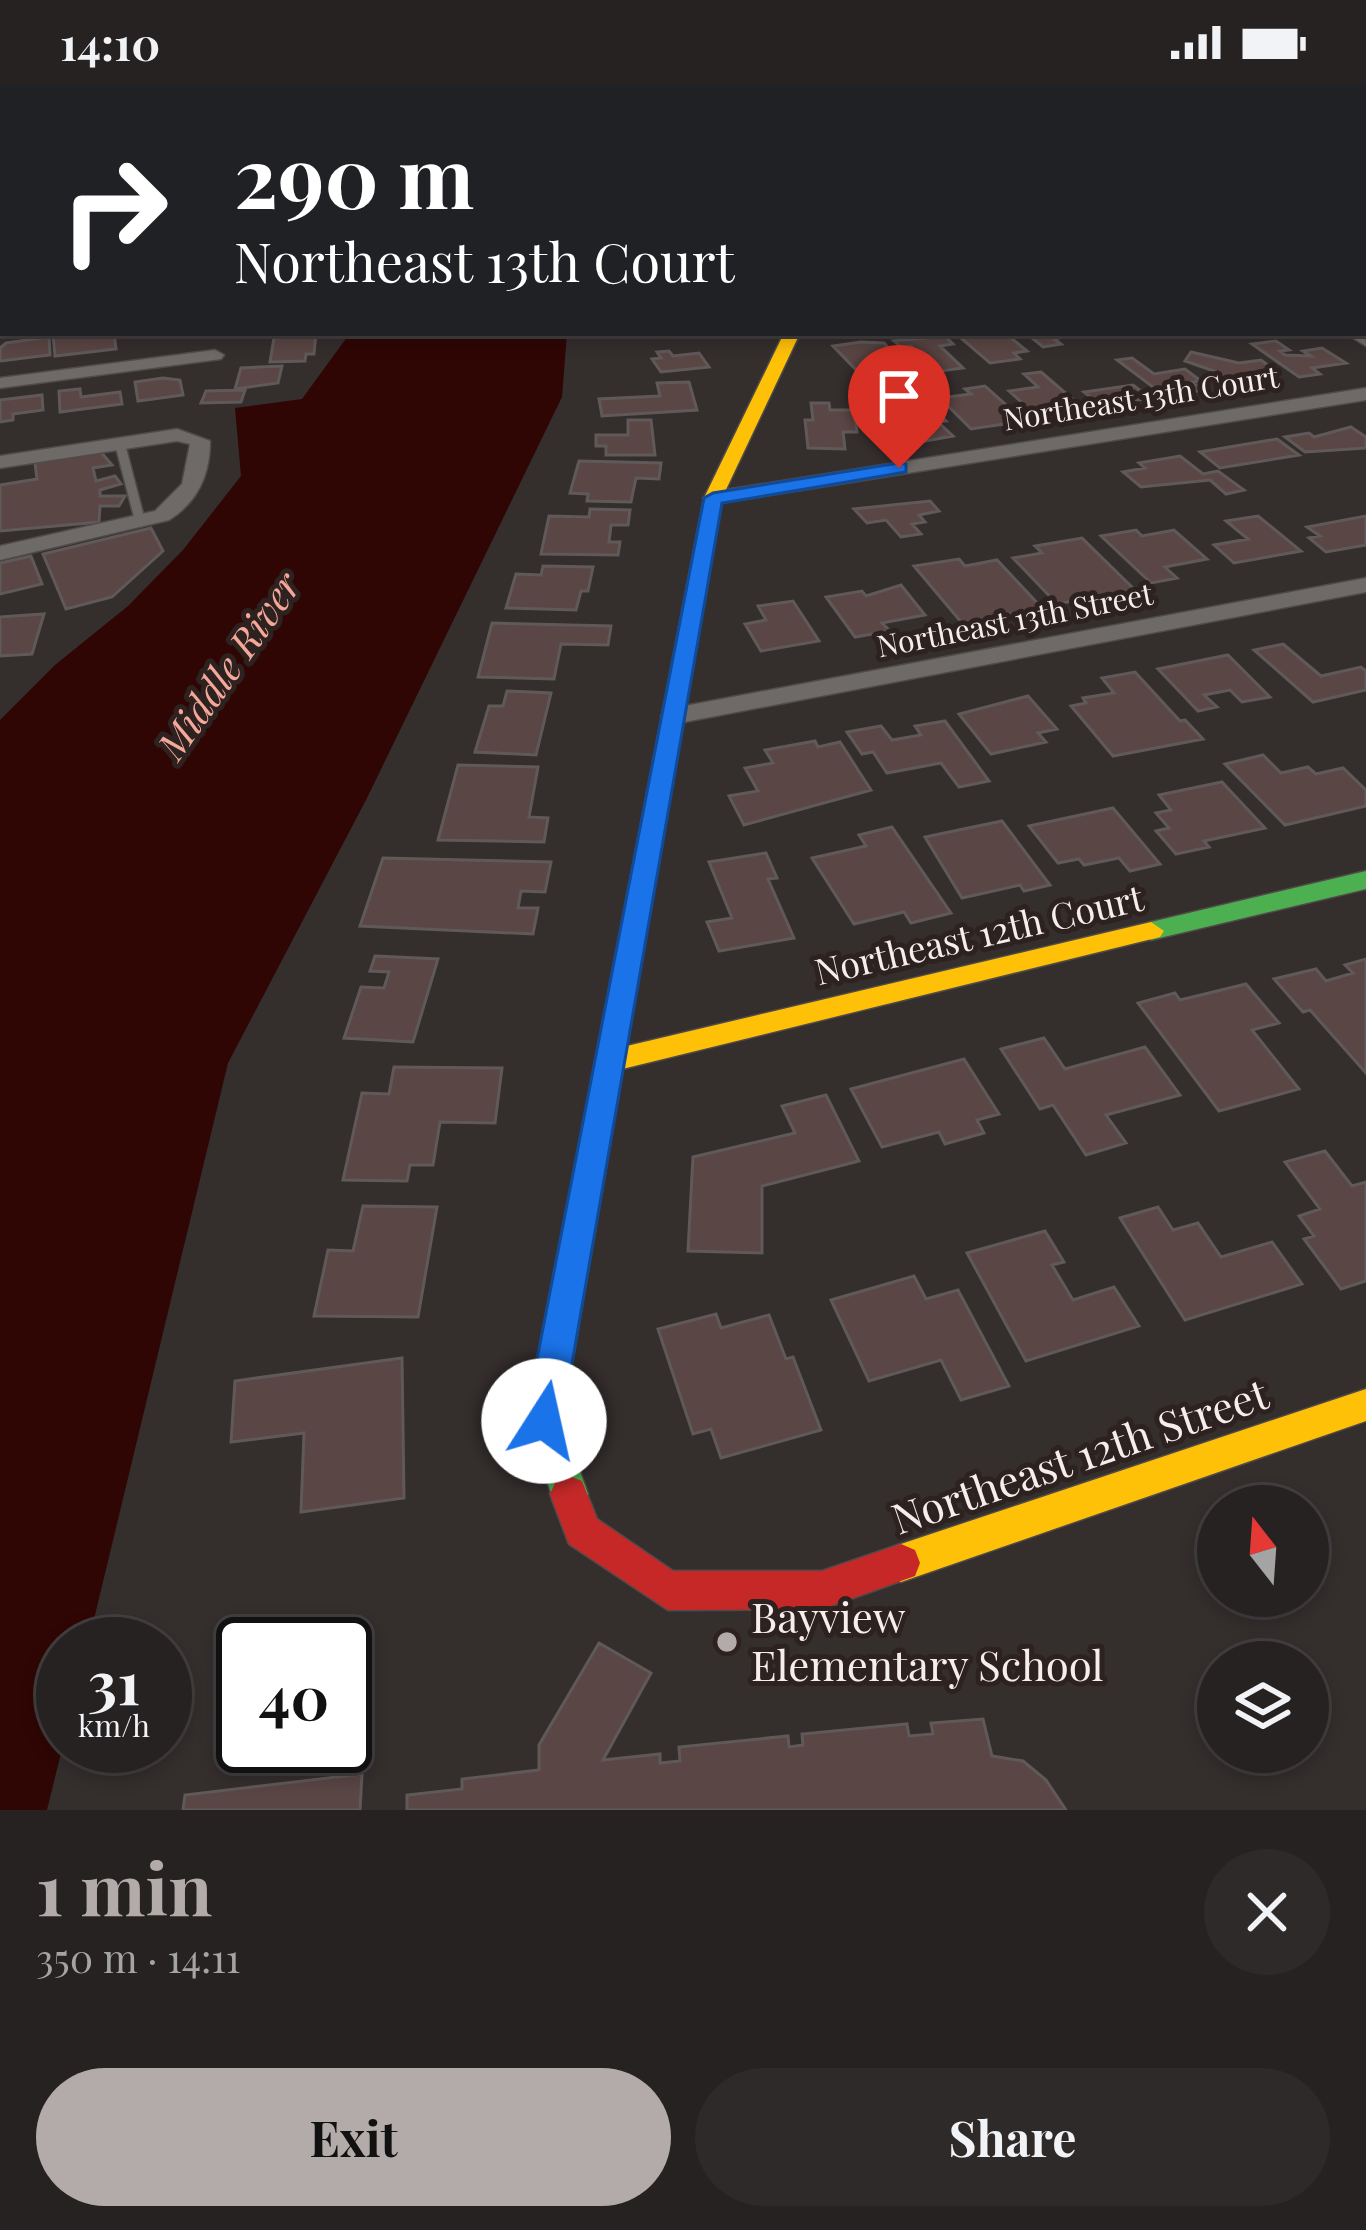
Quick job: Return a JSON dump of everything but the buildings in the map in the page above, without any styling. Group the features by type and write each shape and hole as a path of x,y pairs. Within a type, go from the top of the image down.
{"street":[{"name":"Northeast 12th Street","path":"791,336 713,498 544,1421 582,1531 668,1591 822,1590 1366,1405"},
{"path":"0,382 215,355"},
{"name":"Northeast 13th Court","path":"713,498 1366,394"},
{"path":"0,462 177,435 200,441 201,466 180,506 140,521 0,553"},
{"name":"Northeast 13th Street","path":"674,716 1366,585"},
{"name":"Northeast 12th Court","path":"610,1061 1366,880"},
{"path":"1302,1426 1366,1432"}],"lane":[{"path":"120,444 140,521"}],"water":[{"name":"Middle River","path":"348,336 567,336 562,397 367,798 228,1063 95,1617 36,1617 36,1773 56,1773 47,1810 0,1810 0,720 55,665 128,606 183,550 241,476 235,408 302,399"}],"traffic: fast":[{"path":"569,1494 544,1421 655,814"},
{"path":"1151,931 1366,880"}],"traffic: slow":[{"path":"655,814 713,498 791,336"},
{"path":"610,1061 1151,931"},
{"path":"901,1563 1366,1405"}],"traffic: jam":[{"path":"569,1494 582,1531 668,1591 822,1590 901,1563"}],"place":[{"name":"Bayview Elementary School","path":"727,1642"}],"route":[{"path":"544,1421 713,498 899,468"}]}
